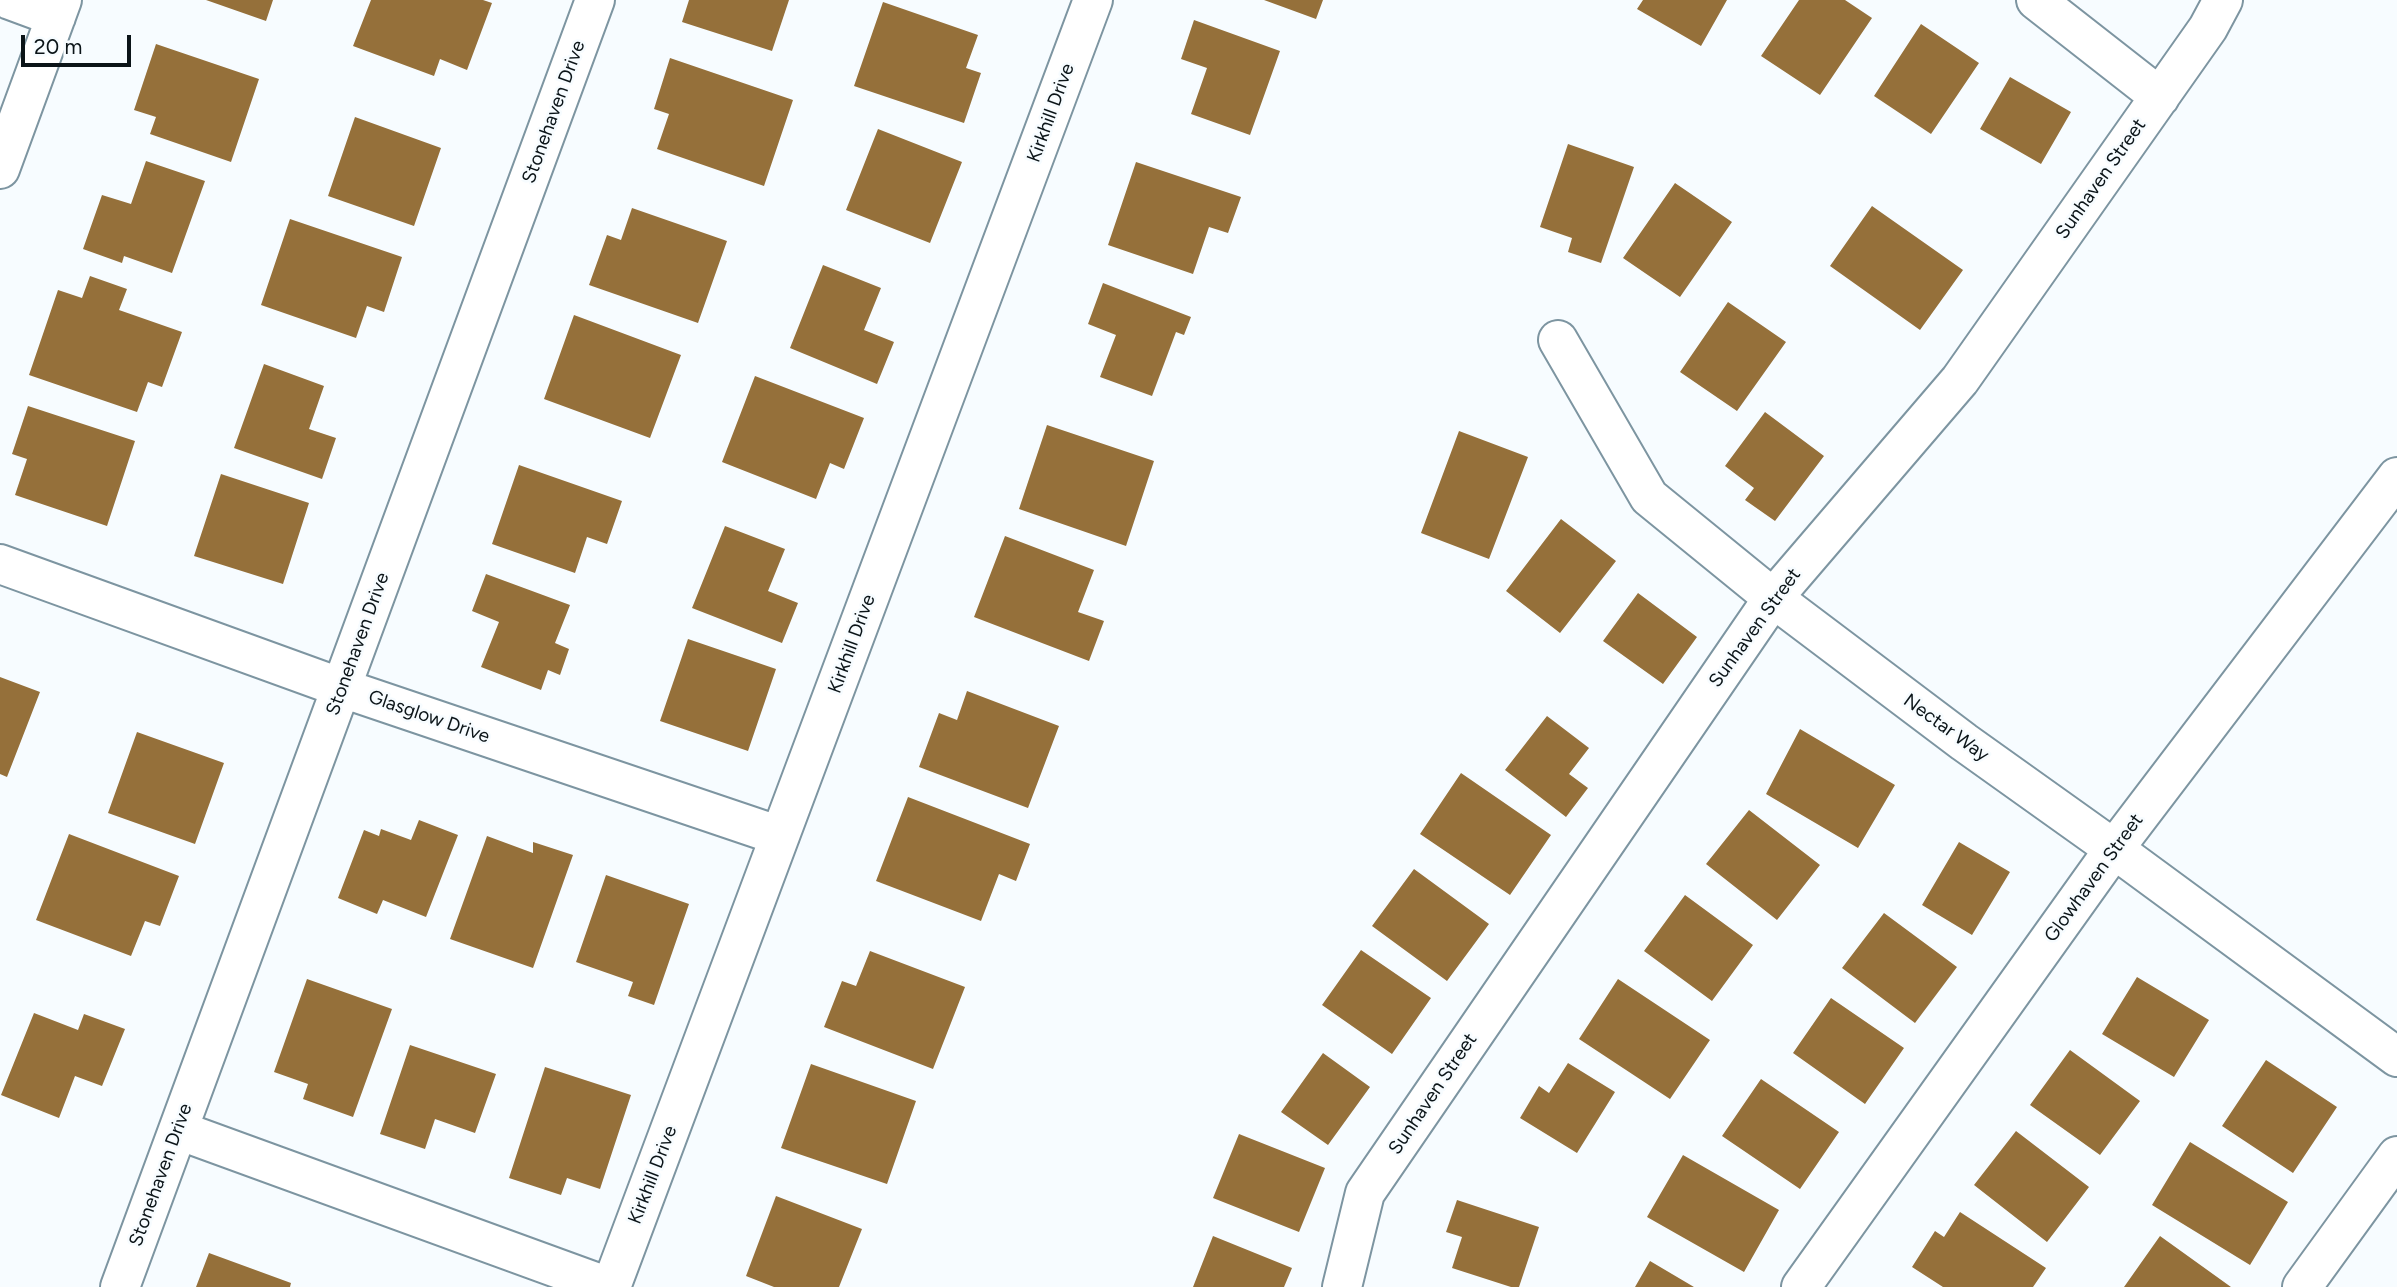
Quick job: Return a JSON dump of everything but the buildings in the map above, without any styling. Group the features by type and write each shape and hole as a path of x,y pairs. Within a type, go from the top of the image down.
{"street":[{"path":"0,169 59,8 9,0"},
{"name":"Stonehaven Drive","path":"120,1287 595,0"},
{"name":"Kirkhill Drive","path":"178,1130 610,1287 1093,0"},
{"path":"2036,0 2160,97"},
{"name":"Sunhaven Street","path":"1342,1287 1365,1193 1773,598 1960,380 2208,28 2222,0"},
{"name":"Nectar Way","path":"1558,340 1649,497 1773,598 1964,742 2397,1057"},
{"name":"Glowhaven Street","path":"1801,1287 2114,849 2397,477"},
{"name":"Glasglow Drive","path":"0,564 342,688 780,836"},
{"path":"2302,1287 2397,1156"}]}
